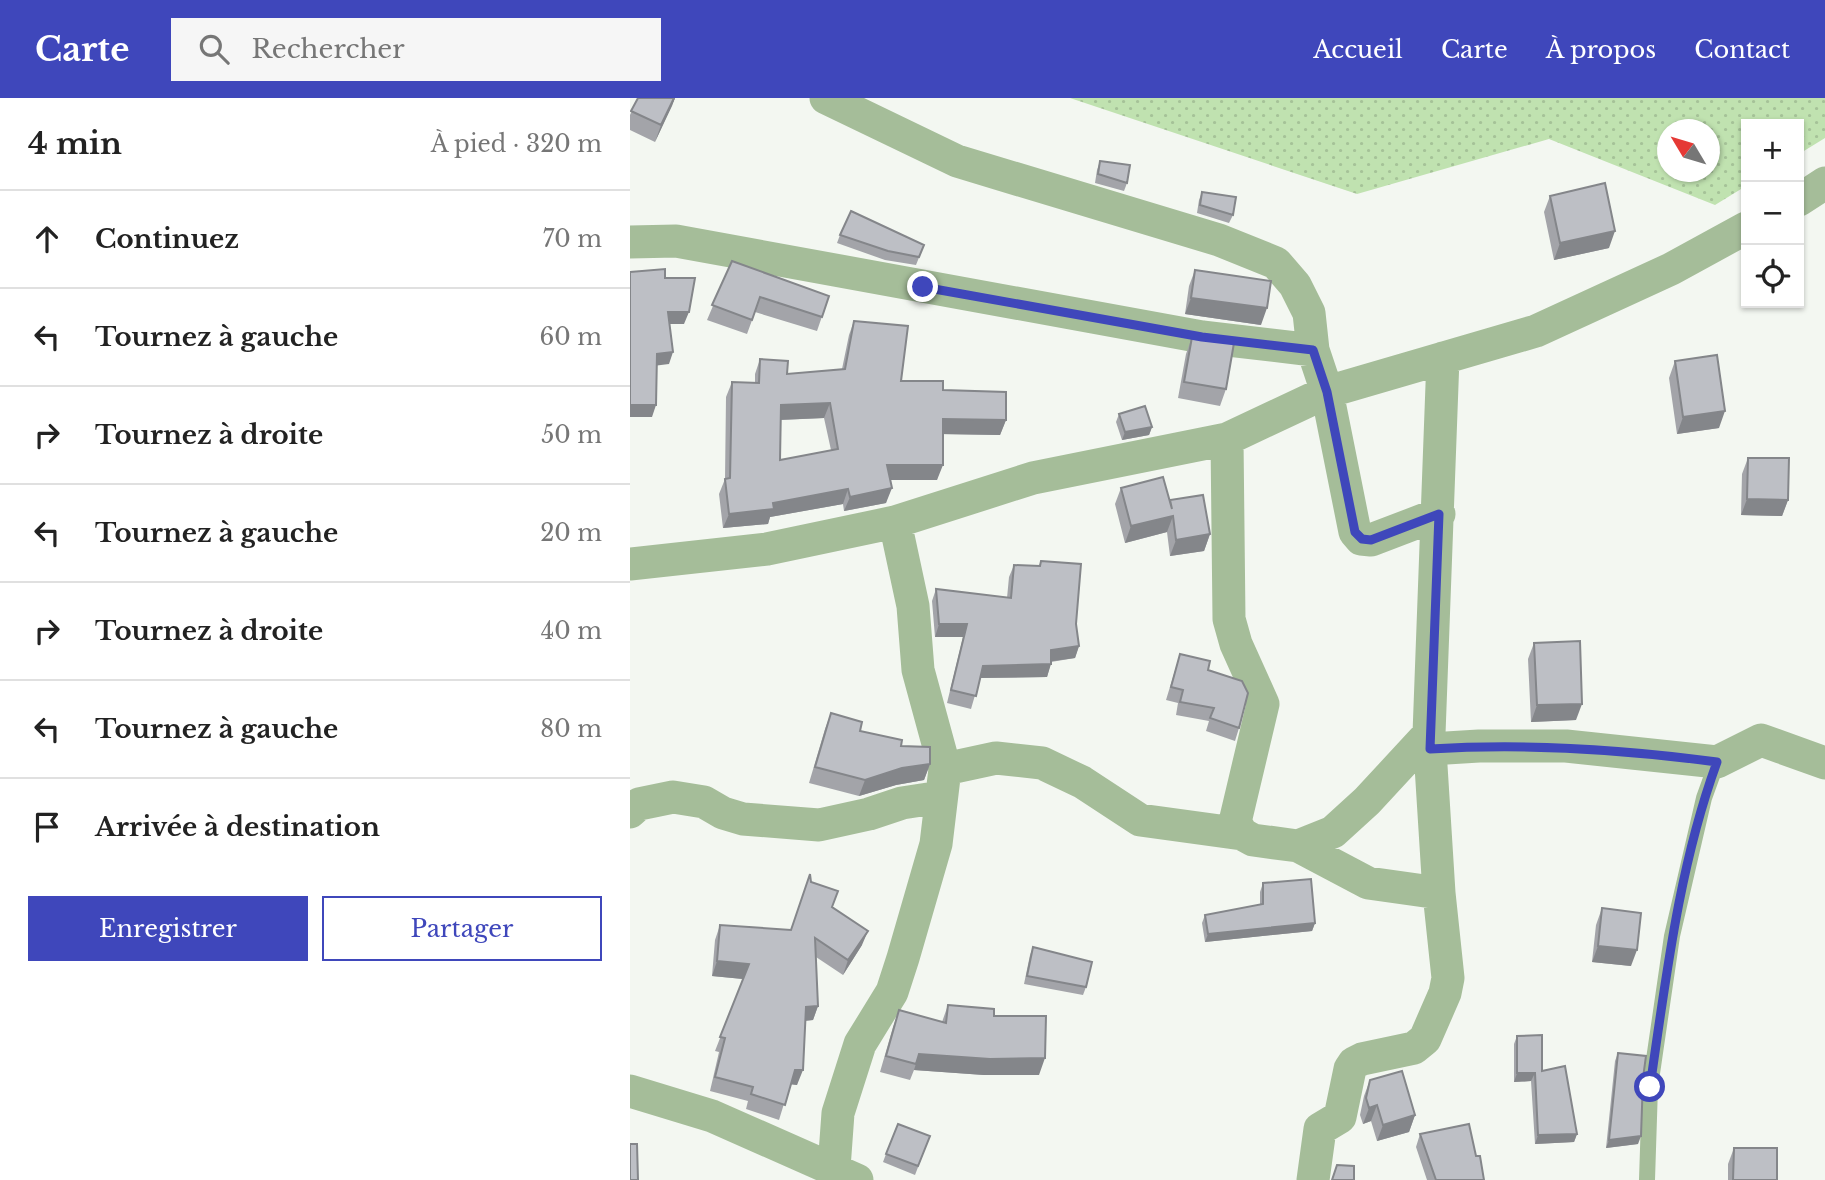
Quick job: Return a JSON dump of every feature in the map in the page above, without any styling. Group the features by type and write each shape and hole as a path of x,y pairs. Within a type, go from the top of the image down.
{"street":[{"path":"826,98 957,161 1219,240 1276,263 1295,285 1309,313 1313,350 1327,392 1355,532 1362,539 1371,540 1439,514"},
{"path":"1804,197 1825,183"},
{"path":"630,564 767,549 895,522 1033,478 1227,439 1327,392 1536,331 1671,269 1741,231"},
{"path":"630,242 676,240 1188,334 1313,350"},
{"path":"1313,1180 1320,1129 1340,1117 1350,1069 1354,1063 1413,1048 1424,1039 1445,993 1448,978 1439,893 1429,742 1443,358"},
{"path":"1227,439 1229,620 1263,704 1235,822 1242,834"},
{"path":"846,1174 838,1113 860,1044 892,992 936,844 943,783 918,670 913,606 895,522"},
{"path":"1298,846 1333,832 1429,742 1479,746 1566,746 1717,762 1760,740 1825,763"},
{"path":"630,812 639,804 673,797 704,802 723,813 743,818 819,825 869,814 902,803 996,758 1042,763 1082,782 1140,820 1242,834 1253,840 1298,846 1368,883 1439,893"},
{"path":"630,1091 712,1116 846,1174"}],"lane":[{"path":"1647,1180 1650,1087 1672,936 1704,798 1717,762"}],"green space":[{"path":"1070,98 1825,98 1825,138 1804,151 1804,119 1741,119 1741,189 1715,205 1657,182 1720,182 1720,119 1657,119 1657,182 1549,139 1357,194"}],"building":[{"path":"638,98 674,98 661,125 631,111"},
{"path":"1100,161 1130,165 1127,183 1098,174"},
{"path":"1605,183 1615,231 1560,243 1550,196"},
{"path":"1202,192 1236,197 1233,215 1200,205"},
{"path":"851,211 924,245 919,257 888,251 840,235"},
{"path":"732,261 829,296 822,317 760,297 752,320 712,305"},
{"path":"665,269 665,278 695,278 689,312 668,312 673,352 657,354 656,405 630,405 630,272"},
{"path":"1195,270 1271,281 1267,308 1191,298"},
{"path":"854,321 908,326 901,381 943,381 943,390 1006,392 1006,420 943,419 943,465 887,465 892,488 850,497 848,489 773,503 774,509 729,514 725,479 730,478 732,382 759,383 760,359 788,361 787,374 845,369","holes":["830,403 838,449 780,460 781,405"]},
{"path":"1192,337 1234,343 1226,389 1184,382"},
{"path":"1717,355 1725,411 1683,417 1675,361"},
{"path":"1145,406 1152,427 1125,432 1119,414"},
{"path":"1748,458 1789,458 1788,500 1747,499"},
{"path":"1163,477 1172,509 1170,500 1203,495 1210,534 1176,540 1173,516 1131,526 1121,488"},
{"path":"1041,561 1081,564 1076,624 1079,646 1051,650 1051,664 983,666 976,696 951,690 967,624 939,624 936,589 1011,598 1014,565 1040,566"},
{"path":"1580,641 1582,704 1537,705 1534,643"},
{"path":"1180,654 1210,661 1208,670 1242,681 1248,693 1239,728 1210,718 1214,708 1180,702 1183,690 1171,687"},
{"path":"831,713 862,722 860,731 902,740 901,746 930,747 930,764 902,768 865,780 815,767"},
{"path":"810,874 811,882 838,891 832,907 868,931 848,960 815,938 818,1006 806,1007 803,1070 795,1070 785,1105 751,1094 753,1087 715,1077 725,1038 720,1037 749,964 717,961 720,925 791,930"},
{"path":"1311,879 1315,923 1208,934 1205,915 1263,904 1263,883"},
{"path":"1602,908 1641,913 1637,950 1598,946"},
{"path":"1033,947 1092,962 1086,987 1027,976"},
{"path":"948,1005 994,1009 994,1016 1046,1016 1045,1058 990,1059 919,1054 916,1064 886,1056 899,1010 946,1023"},
{"path":"1542,1035 1542,1071 1565,1066 1577,1134 1538,1135 1535,1073 1517,1073 1517,1036"},
{"path":"1618,1053 1646,1056 1641,1136 1609,1140"},
{"path":"1402,1071 1415,1115 1383,1125 1377,1105 1369,1108 1366,1098 1370,1080"},
{"path":"898,1124 930,1136 918,1166 886,1154"},
{"path":"1469,1124 1476,1156 1480,1156 1484,1180 1436,1180 1420,1134"},
{"path":"630,1144 637,1144 638,1180 630,1180"},
{"path":"1734,1148 1777,1148 1777,1180 1733,1180"},
{"path":"1337,1165 1354,1166 1354,1180 1332,1180"}],"route":[{"path":"923,287 1202,337 1313,350 1327,392 1355,532 1362,539 1371,540 1439,514 1430,749 1566,746 1717,762 1704,798 1672,936 1650,1087"}]}
